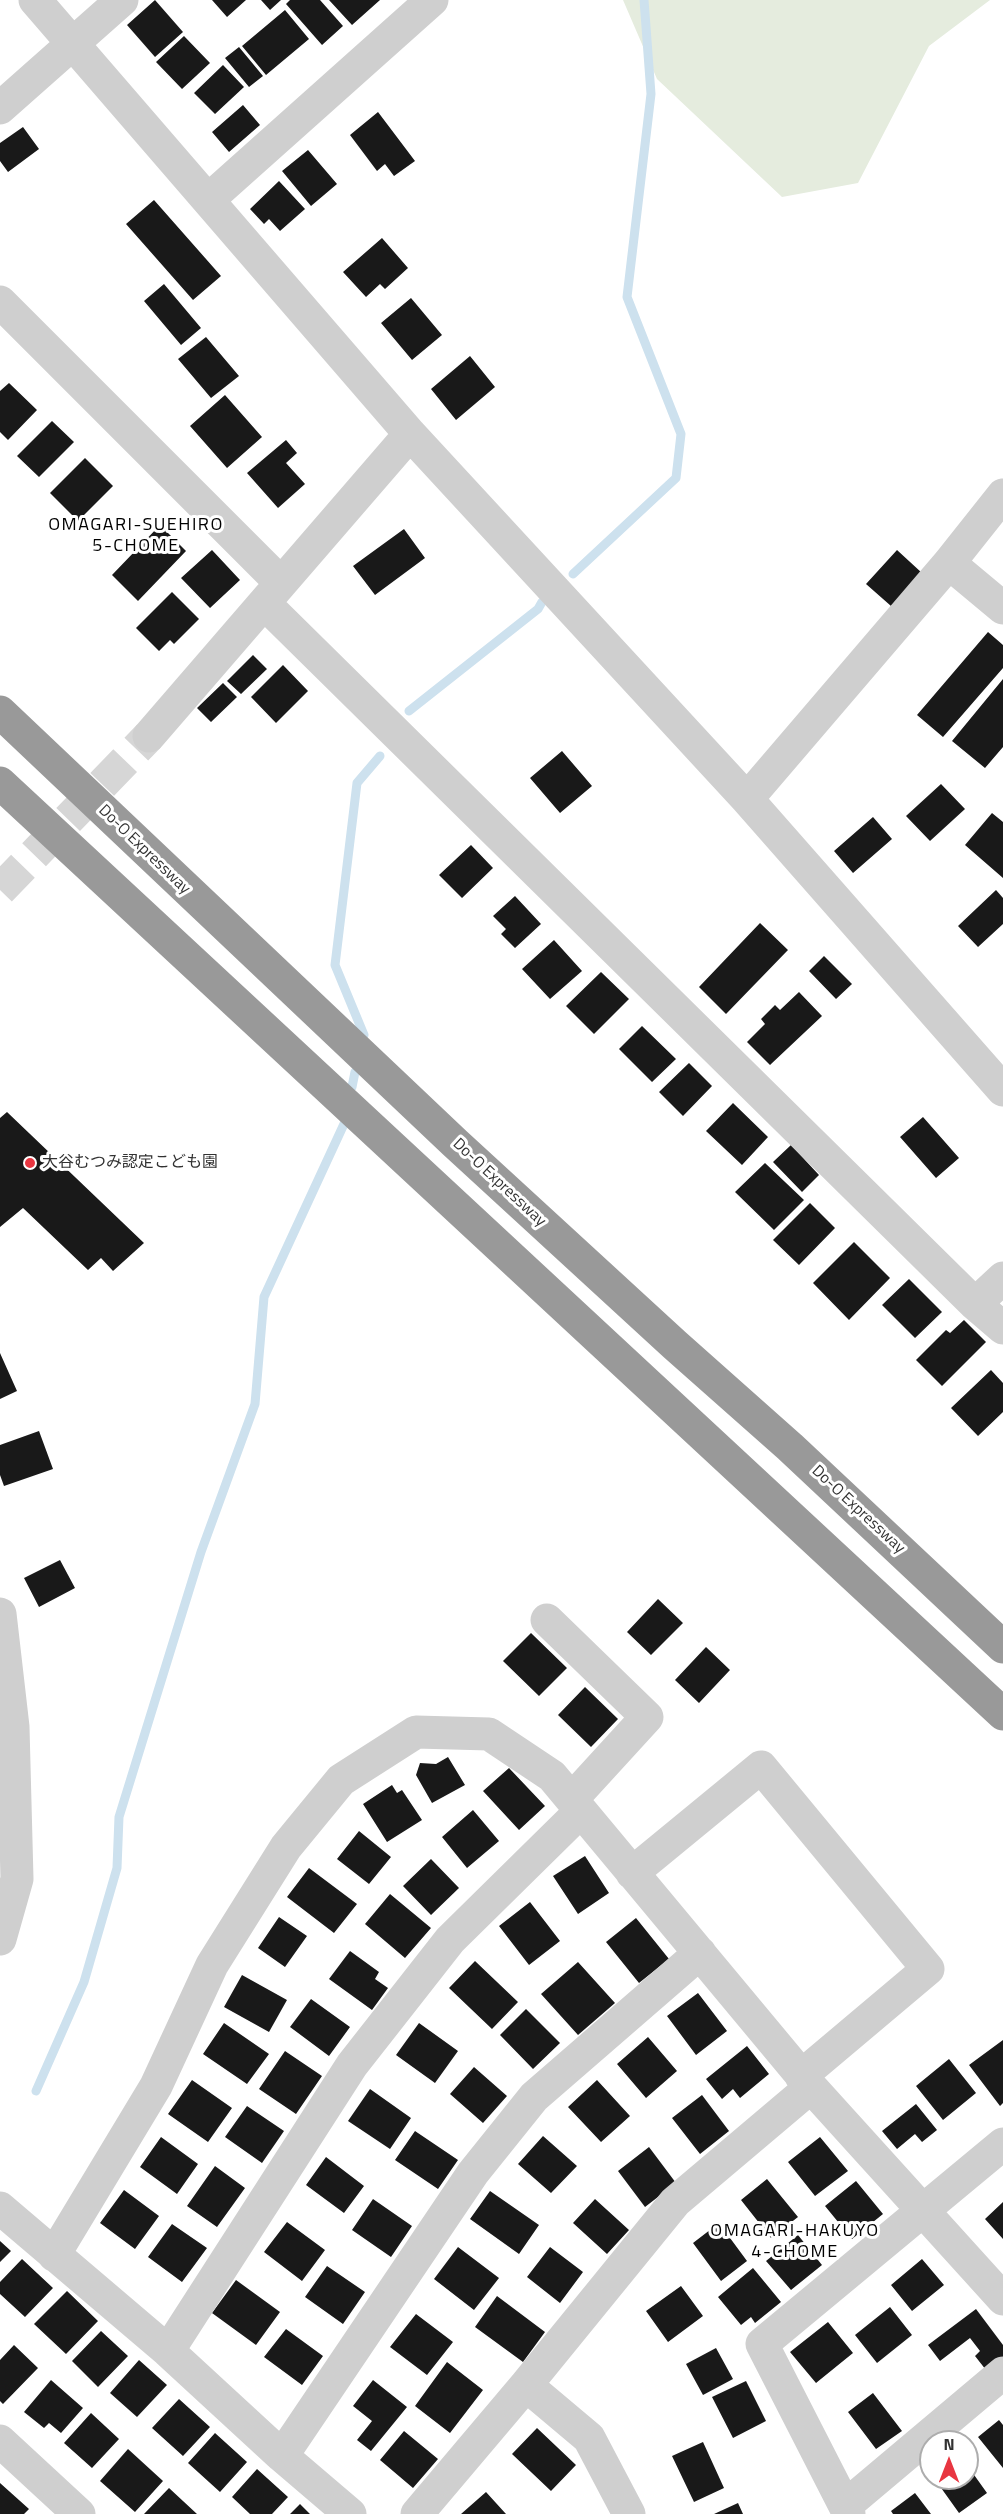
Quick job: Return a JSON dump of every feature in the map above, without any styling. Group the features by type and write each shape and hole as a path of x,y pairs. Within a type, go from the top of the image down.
{"highway":[{"name":"Do-O Expressway","path":"0,712 447,1135 675,1345 790,1447 1003,1647"},
{"path":"0,783 1003,1714"}],"street":[{"path":"35,0 410,434 747,799 1003,1090"},
{"path":"0,108 122,0"},
{"path":"208,200 432,0"},
{"path":"0,302 272,593 975,1304 1003,1328"},
{"path":"149,736 410,434"},
{"path":"747,799 950,563 1003,495"},
{"path":"950,563 1003,608"},
{"path":"975,1304 1003,1278"},
{"path":"0,1614 13,1727 17,1879 0,1939"},
{"path":"168,2351 352,2065 450,1940 577,1805 646,1717 547,1620"},
{"path":"54,2255 156,2086 212,1965 286,1846 341,1780 416,1732 489,1734 552,1776 806,2081 1003,2299"},
{"path":"417,2514 675,2202 928,1969 761,1767 632,1873"},
{"path":"282,2456 473,2173 534,2097 700,1953"},
{"path":"1003,2144 762,2344 847,2510 1003,2373"},
{"path":"0,2208 168,2351 282,2456 350,2514"},
{"path":"526,2385 589,2438 629,2514"},
{"path":"0,2441 79,2514"}],"shaded area":[{"path":"623,0 990,0 929,46 858,183 782,197 657,79"}],"building":[{"path":"155,0 183,32 155,57 127,25"},
{"path":"212,0 246,0 227,17"},
{"path":"261,0 281,0 270,10"},
{"path":"290,0 320,0 343,26 322,45 286,4"},
{"path":"329,0 380,0 352,25"},
{"path":"285,10 309,39 266,75 242,46"},
{"path":"184,36 210,63 182,89 156,62"},
{"path":"239,47 263,76 249,87 225,58"},
{"path":"223,65 244,87 215,114 194,93"},
{"path":"243,105 260,125 229,152 212,132"},
{"path":"378,112 415,161 394,176 385,164 377,171 350,135"},
{"path":"23,127 39,149 8,172 0,161 0,143"},
{"path":"308,150 337,184 311,206 282,171"},
{"path":"279,181 305,209 280,231 269,219 264,224 250,209"},
{"path":"154,200 221,276 193,300 126,224"},
{"path":"382,238 408,268 385,289 380,284 366,297 343,272"},
{"path":"164,284 201,328 181,345 144,301"},
{"path":"411,298 442,335 412,360 381,323"},
{"path":"206,337 239,376 211,398 178,359"},
{"path":"470,356 495,387 456,420 431,389"},
{"path":"9,383 37,410 8,440 0,432 0,391"},
{"path":"225,395 262,437 227,468 190,426"},
{"path":"52,421 74,442 39,477 17,456"},
{"path":"286,440 297,453 286,463 305,484 278,508 247,473"},
{"path":"85,458 113,486 78,521 50,493"},
{"path":"160,525 186,551 138,601 112,575"},
{"path":"404,529 425,558 375,595 353,566"},
{"path":"212,550 240,580 210,608 181,578"},
{"path":"897,550 922,573 891,606 866,584"},
{"path":"172,592 199,619 174,644 170,640 159,651 136,628"},
{"path":"988,632 1003,645 1003,668 943,737 917,715"},
{"path":"253,655 267,669 241,694 227,681"},
{"path":"283,665 308,691 276,723 251,697"},
{"path":"1003,679 1003,747 985,768 952,741"},
{"path":"223,683 237,697 211,722 197,708"},
{"path":"562,751 592,786 560,813 530,778"},
{"path":"941,784 965,809 930,841 906,816"},
{"path":"992,813 1003,822 1003,878 965,845"},
{"path":"873,817 892,839 853,873 834,851"},
{"path":"471,845 493,868 462,898 439,875"},
{"path":"996,890 1003,898 1003,924 978,947 958,926"},
{"path":"515,896 541,924 515,948 501,934 506,929 493,916"},
{"path":"760,923 788,950 726,1014 699,987"},
{"path":"554,940 582,971 550,999 522,969"},
{"path":"824,956 852,984 836,999 809,971"},
{"path":"601,972 629,999 594,1034 566,1006"},
{"path":"799,992 822,1016 770,1065 747,1042 765,1024 761,1019 775,1005 780,1010"},
{"path":"642,1026 676,1059 652,1082 619,1049"},
{"path":"689,1063 712,1086 683,1116 659,1092"},
{"path":"733,1103 768,1137 742,1165 706,1131"},
{"name":"大谷むつみ認定こども園","path":"7,1112 144,1243 113,1271 101,1258 88,1270 23,1208 0,1227 0,1118"},
{"path":"923,1117 959,1158 936,1178 900,1137"},
{"path":"791,1145 819,1175 802,1192 773,1162"},
{"path":"765,1163 804,1200 774,1230 735,1192"},
{"path":"810,1203 835,1228 799,1265 773,1240"},
{"path":"854,1242 890,1278 849,1320 813,1283"},
{"path":"909,1279 942,1312 915,1338 882,1305"},
{"path":"964,1320 986,1342 942,1386 916,1360 946,1330 950,1333"},
{"path":"0,1353 17,1391 0,1399"},
{"path":"991,1370 1003,1383 1003,1412 978,1436 951,1408"},
{"path":"39,1431 53,1469 4,1486 0,1475 0,1445"},
{"path":"60,1560 75,1588 39,1607 24,1578"},
{"path":"658,1599 683,1623 651,1655 627,1632"},
{"path":"531,1633 567,1668 539,1696 503,1661"},
{"path":"706,1647 730,1670 699,1703 675,1680"},
{"path":"585,1687 618,1719 591,1747 558,1715"},
{"path":"448,1757 465,1785 432,1803 416,1775 420,1763 436,1764"},
{"path":"509,1768 545,1806 519,1830 483,1791"},
{"path":"392,1785 397,1793 402,1790 422,1820 387,1842 363,1804"},
{"path":"473,1810 499,1841 467,1868 442,1837"},
{"path":"359,1831 391,1857 369,1884 337,1859"},
{"path":"585,1856 609,1893 578,1914 553,1876"},
{"path":"431,1859 459,1888 431,1915 403,1886"},
{"path":"309,1868 357,1904 334,1933 287,1897"},
{"path":"390,1894 431,1928 405,1958 365,1924"},
{"path":"530,1902 560,1941 529,1965 499,1926"},
{"path":"279,1917 307,1936 285,1967 258,1948"},
{"path":"636,1918 669,1959 639,1983 606,1942"},
{"path":"350,1951 379,1972 375,1979 388,1988 372,2010 329,1979"},
{"path":"475,1961 518,2002 492,2029 449,1988"},
{"path":"578,1962 615,2003 578,2035 541,1994"},
{"path":"242,1975 287,2000 269,2032 224,2007"},
{"path":"698,1993 727,2031 696,2055 667,2016"},
{"path":"311,1999 350,2027 329,2056 290,2027"},
{"path":"526,2009 560,2043 533,2069 500,2035"},
{"path":"224,2023 269,2054 247,2084 203,2054"},
{"path":"419,2023 458,2051 435,2083 396,2055"},
{"path":"648,2037 677,2071 646,2098 617,2064"},
{"path":"1003,2040 1003,2103 1000,2106 969,2065"},
{"path":"747,2046 769,2074 740,2098 733,2089 722,2099 706,2079"},
{"path":"285,2051 322,2076 296,2114 259,2089"},
{"path":"949,2059 976,2093 943,2120 916,2086"},
{"path":"474,2067 507,2096 483,2123 450,2094"},
{"path":"192,2080 232,2108 208,2142 168,2114"},
{"path":"597,2080 630,2116 601,2142 568,2107"},
{"path":"370,2089 411,2118 390,2149 348,2121"},
{"path":"702,2095 729,2131 700,2154 672,2118"},
{"path":"916,2104 937,2130 922,2142 915,2134 897,2149 882,2131"},
{"path":"247,2106 284,2131 262,2163 225,2137"},
{"path":"415,2131 458,2160 438,2189 395,2160"},
{"path":"543,2136 577,2166 551,2193 518,2164"},
{"path":"161,2137 198,2164 177,2194 140,2167"},
{"path":"820,2137 848,2171 815,2196 788,2162"},
{"path":"649,2147 676,2183 645,2207 618,2171"},
{"path":"326,2157 364,2186 344,2213 306,2185"},
{"path":"215,2166 245,2188 217,2227 187,2206"},
{"path":"767,2179 798,2217 771,2238 741,2200"},
{"path":"856,2181 883,2214 852,2239 825,2206"},
{"path":"124,2190 159,2216 135,2249 100,2223"},
{"path":"490,2191 539,2225 519,2254 470,2219"},
{"path":"373,2199 412,2226 391,2257 352,2230"},
{"path":"595,2199 629,2230 607,2254 573,2223"},
{"path":"1003,2202 1003,2239 985,2219"},
{"path":"287,2222 325,2250 302,2281 264,2252"},
{"path":"719,2223 747,2261 721,2281 693,2243"},
{"path":"172,2224 207,2248 182,2282 148,2257"},
{"path":"798,2235 822,2265 791,2290 766,2261"},
{"path":"0,2241 11,2251 0,2262"},
{"path":"458,2247 499,2278 474,2310 434,2279"},
{"path":"550,2247 583,2272 560,2303 527,2277"},
{"path":"22,2259 53,2288 25,2317 0,2294 0,2282"},
{"path":"922,2259 944,2285 912,2311 891,2285"},
{"path":"327,2266 365,2292 343,2324 305,2297"},
{"path":"753,2268 781,2302 755,2323 751,2317 741,2325 718,2297"},
{"path":"236,2280 280,2312 256,2345 212,2313"},
{"path":"681,2286 703,2316 668,2342 646,2311"},
{"path":"67,2291 98,2321 66,2354 34,2324"},
{"path":"497,2296 545,2332 523,2362 475,2327"},
{"path":"890,2307 912,2335 877,2363 855,2335"},
{"path":"976,2309 1003,2345 1003,2358 986,2370 975,2356 980,2351 970,2338 940,2361 928,2345"},
{"path":"416,2314 453,2342 427,2375 390,2347"},
{"path":"828,2322 853,2353 816,2383 790,2352"},
{"path":"286,2329 323,2356 302,2385 264,2357"},
{"path":"101,2331 128,2356 98,2387 72,2361"},
{"path":"14,2345 38,2368 3,2404 0,2401 0,2360"},
{"path":"716,2348 733,2379 703,2395 686,2364"},
{"path":"139,2360 167,2385 137,2417 110,2393"},
{"path":"447,2362 483,2390 450,2433 415,2406"},
{"path":"51,2380 83,2408 61,2433 49,2423 44,2428 24,2412"},
{"path":"373,2380 407,2407 371,2451 357,2440 372,2421 353,2406"},
{"path":"746,2381 766,2421 733,2438 712,2397"},
{"path":"873,2393 902,2431 876,2449 848,2412"},
{"path":"179,2399 210,2427 183,2456 152,2428"},
{"path":"91,2413 119,2439 92,2468 64,2443"},
{"path":"999,2420 1003,2425 1003,2468 979,2438"},
{"path":"537,2428 576,2465 551,2491 512,2454"},
{"path":"404,2431 438,2459 413,2488 380,2460"},
{"path":"215,2433 247,2462 220,2492 188,2463"},
{"path":"703,2442 724,2488 694,2502 672,2456"},
{"path":"128,2449 163,2481 135,2512 100,2481"},
{"path":"257,2469 288,2497 272,2514 250,2514 232,2497"},
{"path":"979,2482 987,2493 959,2513 943,2490 979,2490"},
{"path":"0,2483 29,2509 24,2514 0,2514"},
{"path":"169,2488 197,2514 144,2514"},
{"path":"486,2492 506,2514 461,2514"},
{"path":"915,2493 931,2514 893,2514 891,2511"},
{"path":"738,2503 743,2514 714,2514"},
{"path":"300,2504 310,2514 290,2514"}],"waterway":[{"path":"573,574 676,478 681,434 627,297 651,94 644,0"},
{"path":"409,711 538,609 542,602"},
{"path":"364,1035 335,965 357,783 380,756"},
{"path":"352,1087 355,1072"},
{"path":"36,2091 84,1982 117,1868 119,1817 201,1552 255,1404 264,1297 344,1124"}],"tunnel":[{"path":"0,890 149,736"}],"place":[{"name":"大谷むつみ認定こども園","path":"30,1163"}],"district":[{"name":"OMAGARI-SUEHIRO 5-CHOME","path":"136,536"},
{"name":"OMAGARI-HAKUYO 4-CHOME","path":"795,2242"}]}
